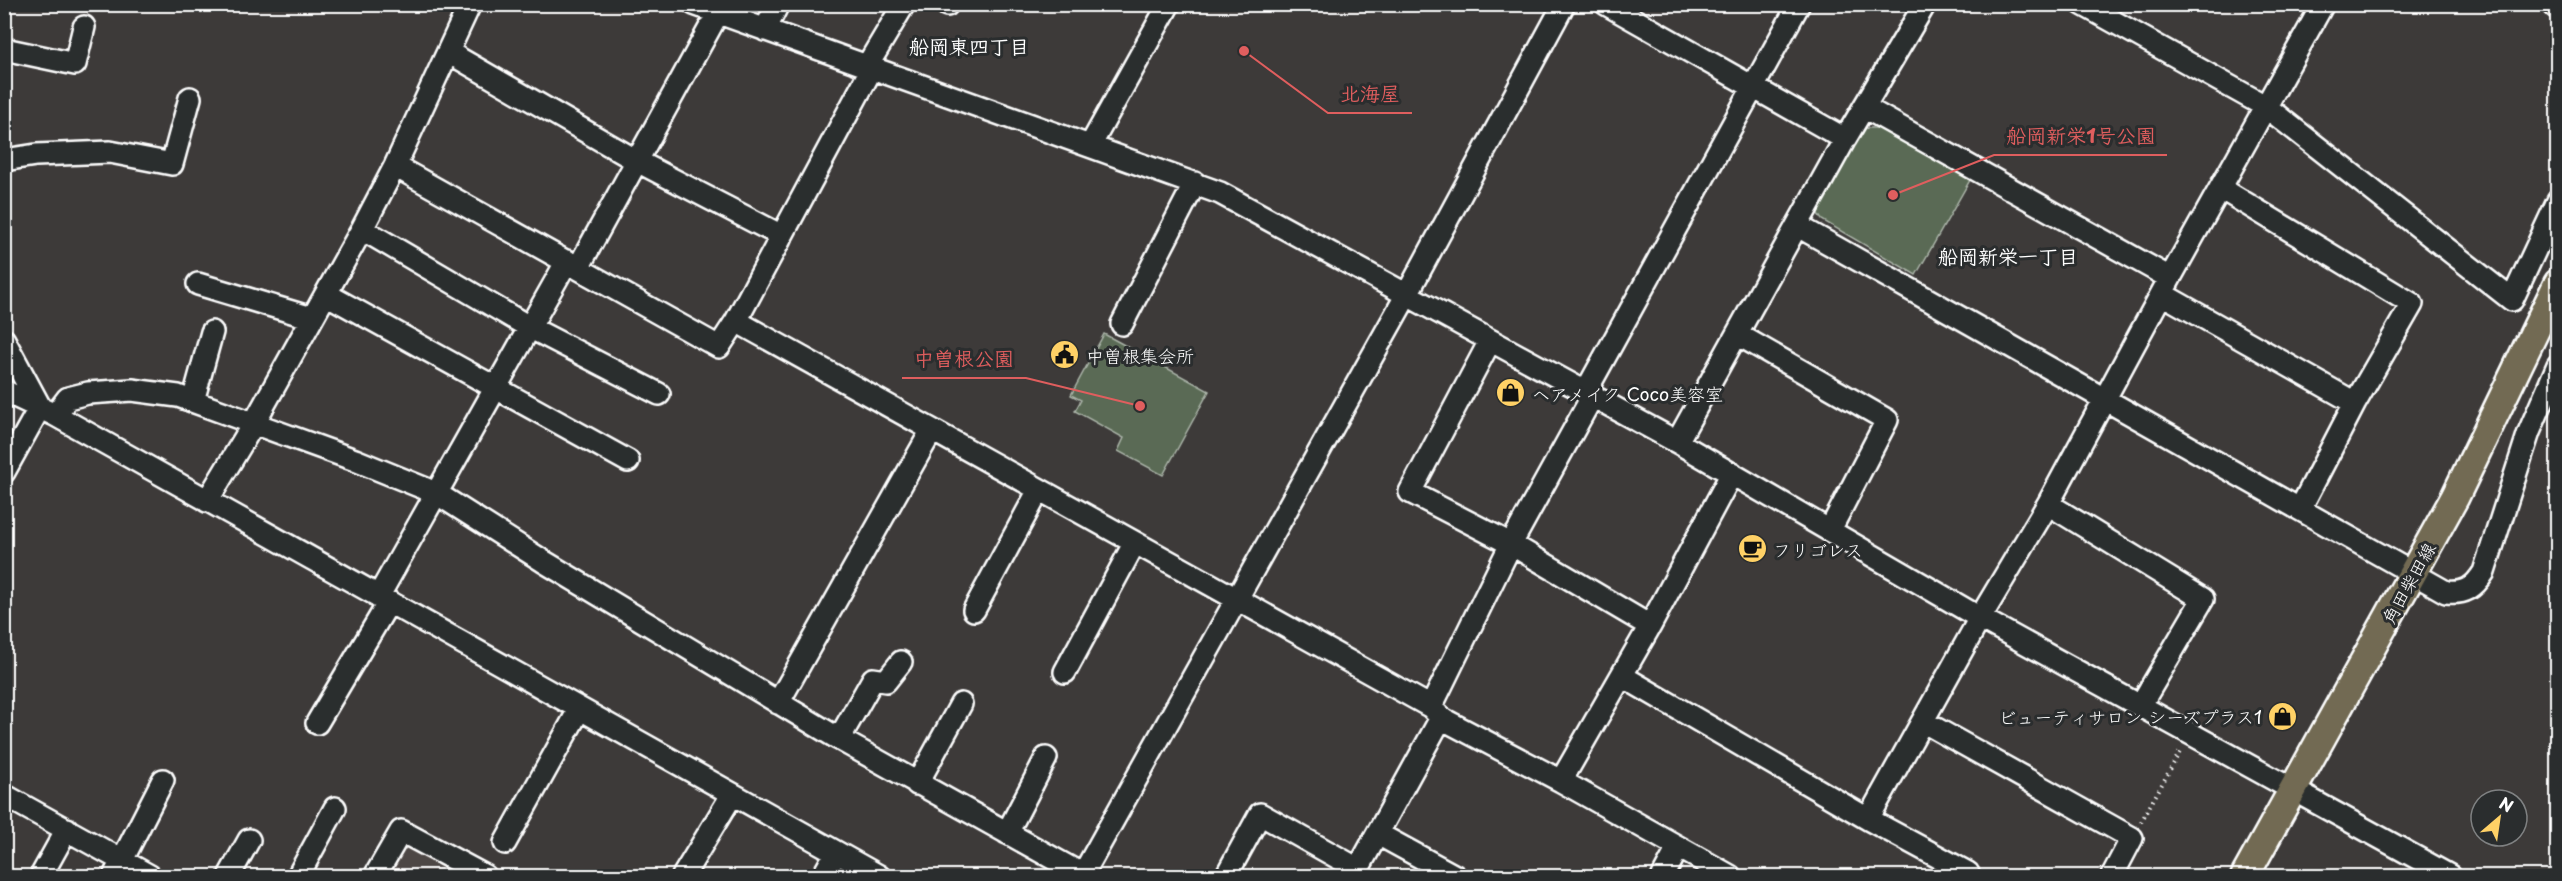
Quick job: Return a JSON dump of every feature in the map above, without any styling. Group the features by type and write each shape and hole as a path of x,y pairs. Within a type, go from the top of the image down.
{"main road":[{"name":"角田柴田線","path":"2245,876 2455,497 2558,283"}],"street":[{"path":"207,501 254,423 362,229 395,166 470,4"},
{"path":"694,4 1220,193 1677,442 1980,618 2450,876"},
{"path":"765,30 778,4"},
{"path":"395,166 719,347 736,321 782,236 904,4"},
{"path":"1090,146 1168,4"},
{"path":"4,472 47,411 68,398 88,393 132,390 178,396 254,423 436,493 563,574 838,740 1083,876 1406,296 1564,4"},
{"path":"1606,4 1845,138"},
{"path":"1226,876 1260,814 1358,869 1378,834 1436,712 1510,544 1799,4"},
{"path":"1677,442 1845,138 1925,4"},
{"path":"2082,4 2265,106 2512,300 2558,201"},
{"path":"1868,819 1980,618 2048,504 2323,4"},
{"path":"317,723 436,493 529,327 572,265 638,161 718,13"},
{"path":"4,49 75,64 84,27"},
{"path":"448,52 638,161 782,236"},
{"path":"4,160 36,155 110,152 172,164 190,98"},
{"path":"1864,107 2166,286 2355,403"},
{"path":"1122,324 1195,183"},
{"path":"2222,189 2412,304 2355,403 2300,509"},
{"path":"1798,226 2300,509 2412,575 2446,592 2467,591 2476,584 2484,572 2529,432 2558,365"},
{"path":"362,229 529,327 659,394"},
{"path":"198,284 312,318"},
{"path":"326,294 628,461"},
{"path":"736,321 1730,876"},
{"path":"193,401 212,332"},
{"path":"1737,334 1887,420 1830,530"},
{"path":"4,340 47,411"},
{"path":"1490,341 1410,492 1510,544 1650,626"},
{"path":"4,391 47,411 383,599 836,853 867,874"},
{"path":"778,703 932,429"},
{"path":"1561,781 1650,626 1732,473"},
{"path":"974,610 1040,490"},
{"path":"2048,504 2204,599 2140,706"},
{"path":"1065,672 1134,544"},
{"path":"838,740 873,679 886,681 901,662"},
{"path":"1622,676 1868,819 1968,873 1967,876"},
{"path":"917,784 961,704"},
{"path":"505,843 579,710"},
{"path":"1924,722 2132,838 2112,876"},
{"path":"1007,833 1046,758"},
{"path":"118,869 164,780"},
{"path":"4,795 67,829 118,869 150,876"},
{"path":"683,876 732,795"},
{"path":"298,876 335,808"},
{"path":"41,876 67,829"},
{"path":"375,876 401,831 484,876"},
{"path":"1378,834 1455,876"},
{"path":"229,876 249,840"},
{"path":"1663,876 1678,848"},
{"path":"823,876 836,853"}],"path":[{"path":"2132,838 2190,734"}],"shaded area":[{"path":"404,839 471,876 383,876"}],"green space":[{"path":"1863,128 1878,128 1970,180 1916,275 1822,220 1816,211"},
{"path":"1104,334 1209,391 1163,475 1118,451 1124,438 1075,411 1081,400 1071,395"}],"waterway":[{"path":"4,488 11,476"}],"place":[{"name":"北海屋","path":"1244,51"},
{"name":"船岡新栄1号公園","path":"1893,195"},
{"name":"中曽根集会所","path":"1065,355"},
{"name":"ヘアメイク Coco美容室","path":"1511,393"},
{"name":"中曽根公園","path":"1140,406"},
{"name":"フリゴレス","path":"1752,549"},
{"name":"ビューティサロン シーズプラス1","path":"2283,716"}],"district":[{"name":"船岡東四丁目","path":"969,46"},
{"name":"船岡新栄一丁目","path":"2008,256"}]}
